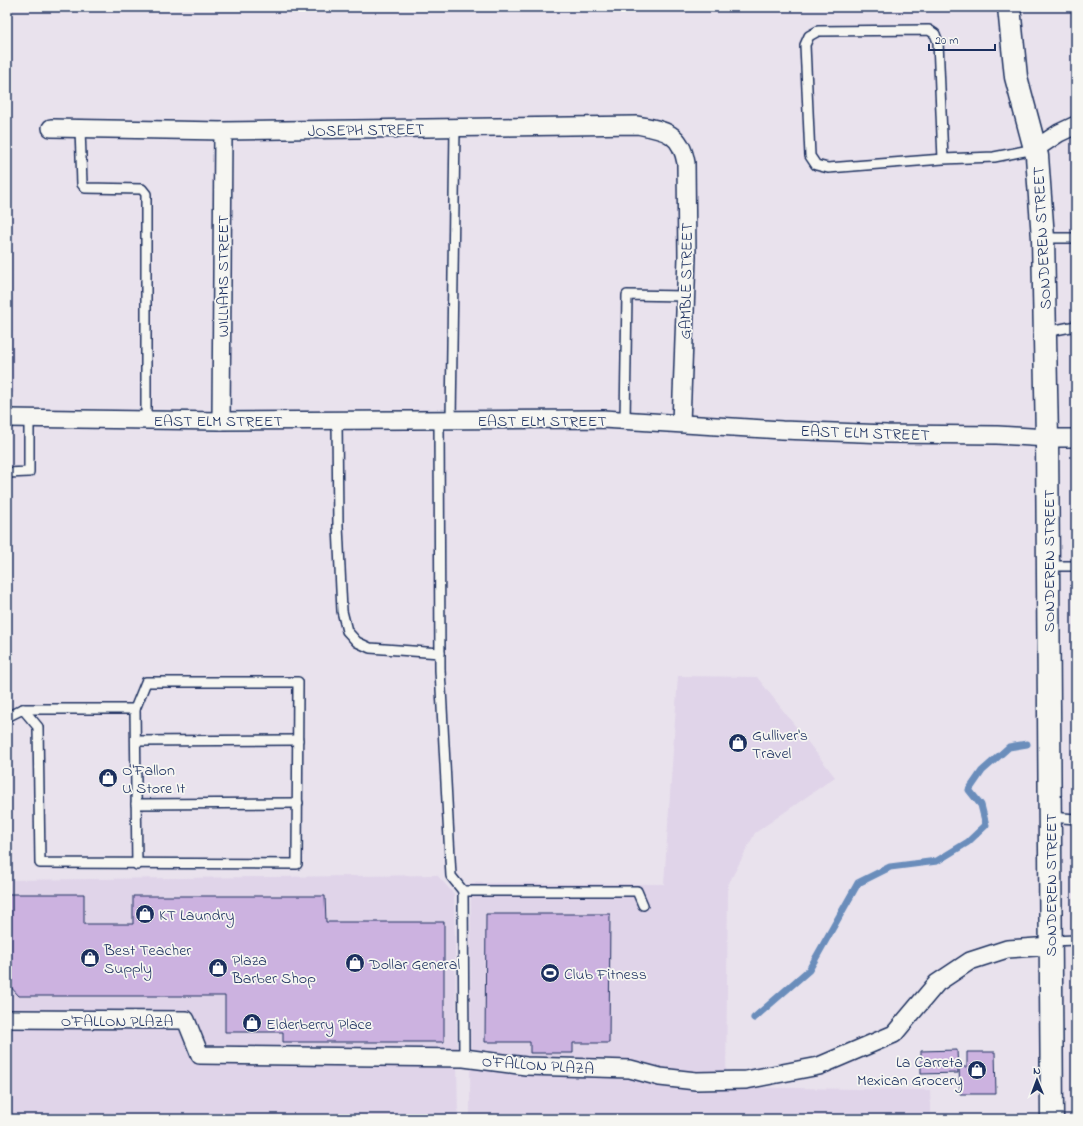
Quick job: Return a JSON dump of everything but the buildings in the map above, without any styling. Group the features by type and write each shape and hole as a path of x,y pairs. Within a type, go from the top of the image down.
{"street":[{"name":"SONDEREN STREET","path":"1009,7 1016,77 1035,149 1043,238 1047,438 1052,1119"},
{"name":"JOSEPH STREET","path":"51,128 223,131 637,125 663,130 678,141"},
{"path":"1035,149 1059,133 1076,125"},
{"name":"WILLIAMS STREET","path":"221,421 223,131"},
{"name":"GAMBLE STREET","path":"678,141 684,151 686,163 687,257 681,423"},
{"name":"EAST ELM STREET","path":"7,418 221,421 603,419 782,430 1076,438"},
{"name":"O'FALLON PLAZA","path":"7,1018 11,1020 186,1020 200,1055 464,1058 526,1066 630,1069 660,1077 696,1081 746,1080 819,1066 894,1034 938,983 970,961 1007,949 1051,944"}],"lane":[{"path":"943,158 938,42 935,34 928,30 818,31 809,36 805,45 810,156 816,165 828,168 943,158 994,157 1035,149"},
{"path":"456,128 445,420 440,653 451,876 462,891 464,1058"},
{"path":"80,129 82,184 85,188 142,189 146,194 146,420"},
{"path":"1043,238 1076,238"},
{"path":"625,420 627,295 685,296"},
{"path":"1045,332 1076,326"},
{"path":"7,473 29,472 29,418"},
{"path":"337,421 338,526 342,611 347,631 357,642 370,648 440,653"},
{"path":"1048,566 1076,566"},
{"path":"23,709 38,727 40,863 137,865 297,864 298,682 146,682 135,709 137,865"},
{"path":"7,717 23,709 135,709"},
{"path":"136,741 298,740"},
{"path":"136,804 298,803"},
{"path":"1050,817 1076,819"},
{"path":"462,891 637,891 643,905"},
{"path":"1051,944 1076,940"}],"shaded area":[{"path":"7,119 10,119 14,393 7,393"},
{"path":"678,676 757,677 835,777 755,833 728,885 726,1087 930,1090 931,1119 470,1119 471,883 664,884"},
{"path":"437,875 454,894 458,1119 7,1119 7,880"},
{"path":"1074,1068 1076,1068 1076,1119 1074,1119"}],"waterway":[{"path":"754,1018 809,970 858,883 890,867 937,861 968,842 986,825 981,805 969,790 982,771 1009,747 1027,744"}],"place":[{"name":"Gulliver's Travel","path":"738,743"},
{"name":"O'Fallon U Store It","path":"108,778"},
{"name":"KT Laundry","path":"145,914"},
{"name":"Best Teacher Supply","path":"90,958"},
{"name":"Dollar General","path":"355,963"},
{"name":"Plaza Barber Shop","path":"218,968"},
{"name":"Club Fitness","path":"550,973"},
{"name":"Elderberry Place","path":"252,1023"},
{"name":"La Carreta Mexican Grocery","path":"977,1070"}]}
